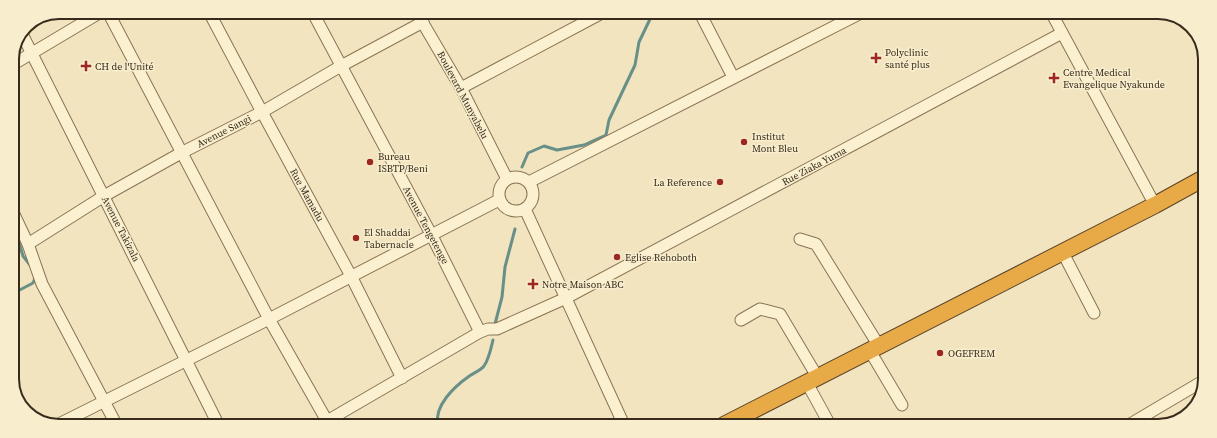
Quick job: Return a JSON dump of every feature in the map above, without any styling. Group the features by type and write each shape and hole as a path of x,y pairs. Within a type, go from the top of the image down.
{"highway":[{"path":"736,419 1198,181"}],"street":[{"path":"19,61 90,19"},
{"path":"112,19 269,319"},
{"name":"Rue Mamadu","path":"213,19 351,276 402,378"},
{"name":"Avenue Tengetenge","path":"316,19 431,234 488,330"},
{"name":"Avenue Sangi","path":"28,244 104,196 181,153 262,112 418,19"},
{"name":"Boulevard Munyabelu","path":"421,19 460,88 507,178"},
{"path":"460,88 591,19"},
{"path":"703,19 734,77"},
{"path":"529,182 849,19"},
{"path":"1055,19 1155,204"},
{"name":"Rue Ziaka Yuma","path":"330,419 488,330 566,298 1062,33"},
{"name":"Avenue Takizala","path":"25,39 216,419"},
{"path":"518,177 524,178 529,182 533,197 530,204 524,209 517,211 510,210 503,206 499,200 498,194 502,182 507,178 518,177"},
{"path":"68,419 269,319 499,200"},
{"path":"524,209 621,419"},
{"path":"19,225 28,244 42,284 113,419"},
{"path":"800,239 816,244 874,349 902,405"},
{"path":"1062,251 1094,313"},
{"path":"741,320 760,309 780,314 812,380 828,419"},
{"name":"Rue Ziaka Yuma","path":"269,319 326,419"},
{"path":"1139,419 1198,384"}],"waterway":[{"path":"522,167 528,153 544,146 557,150 584,145 606,135 609,120 635,65 639,42 650,19"},
{"path":"495,324 502,297 505,267 515,229"},
{"path":"19,243 23,256 30,265"},
{"path":"19,290 33,283 36,276"},
{"path":"438,419 439,410 451,392 468,377 484,366 489,357 493,340"}],"place":[{"name":"Polyclinic santé plus","path":"876,58"},
{"name":"CH de l'Unité","path":"86,66"},
{"name":"Centre Medical Evangelique Nyakunde","path":"1054,78"},
{"name":"Institut Mont Bleu","path":"744,142"},
{"name":"Bureau ISBTP/Beni","path":"370,162"},
{"name":"La Reference","path":"720,182"},
{"name":"El Shaddai Tabernacle","path":"356,238"},
{"name":"Eglise Rehoboth","path":"617,257"},
{"name":"Notre Maison ABC","path":"533,284"},
{"name":"OGEFREM","path":"940,353"}]}
